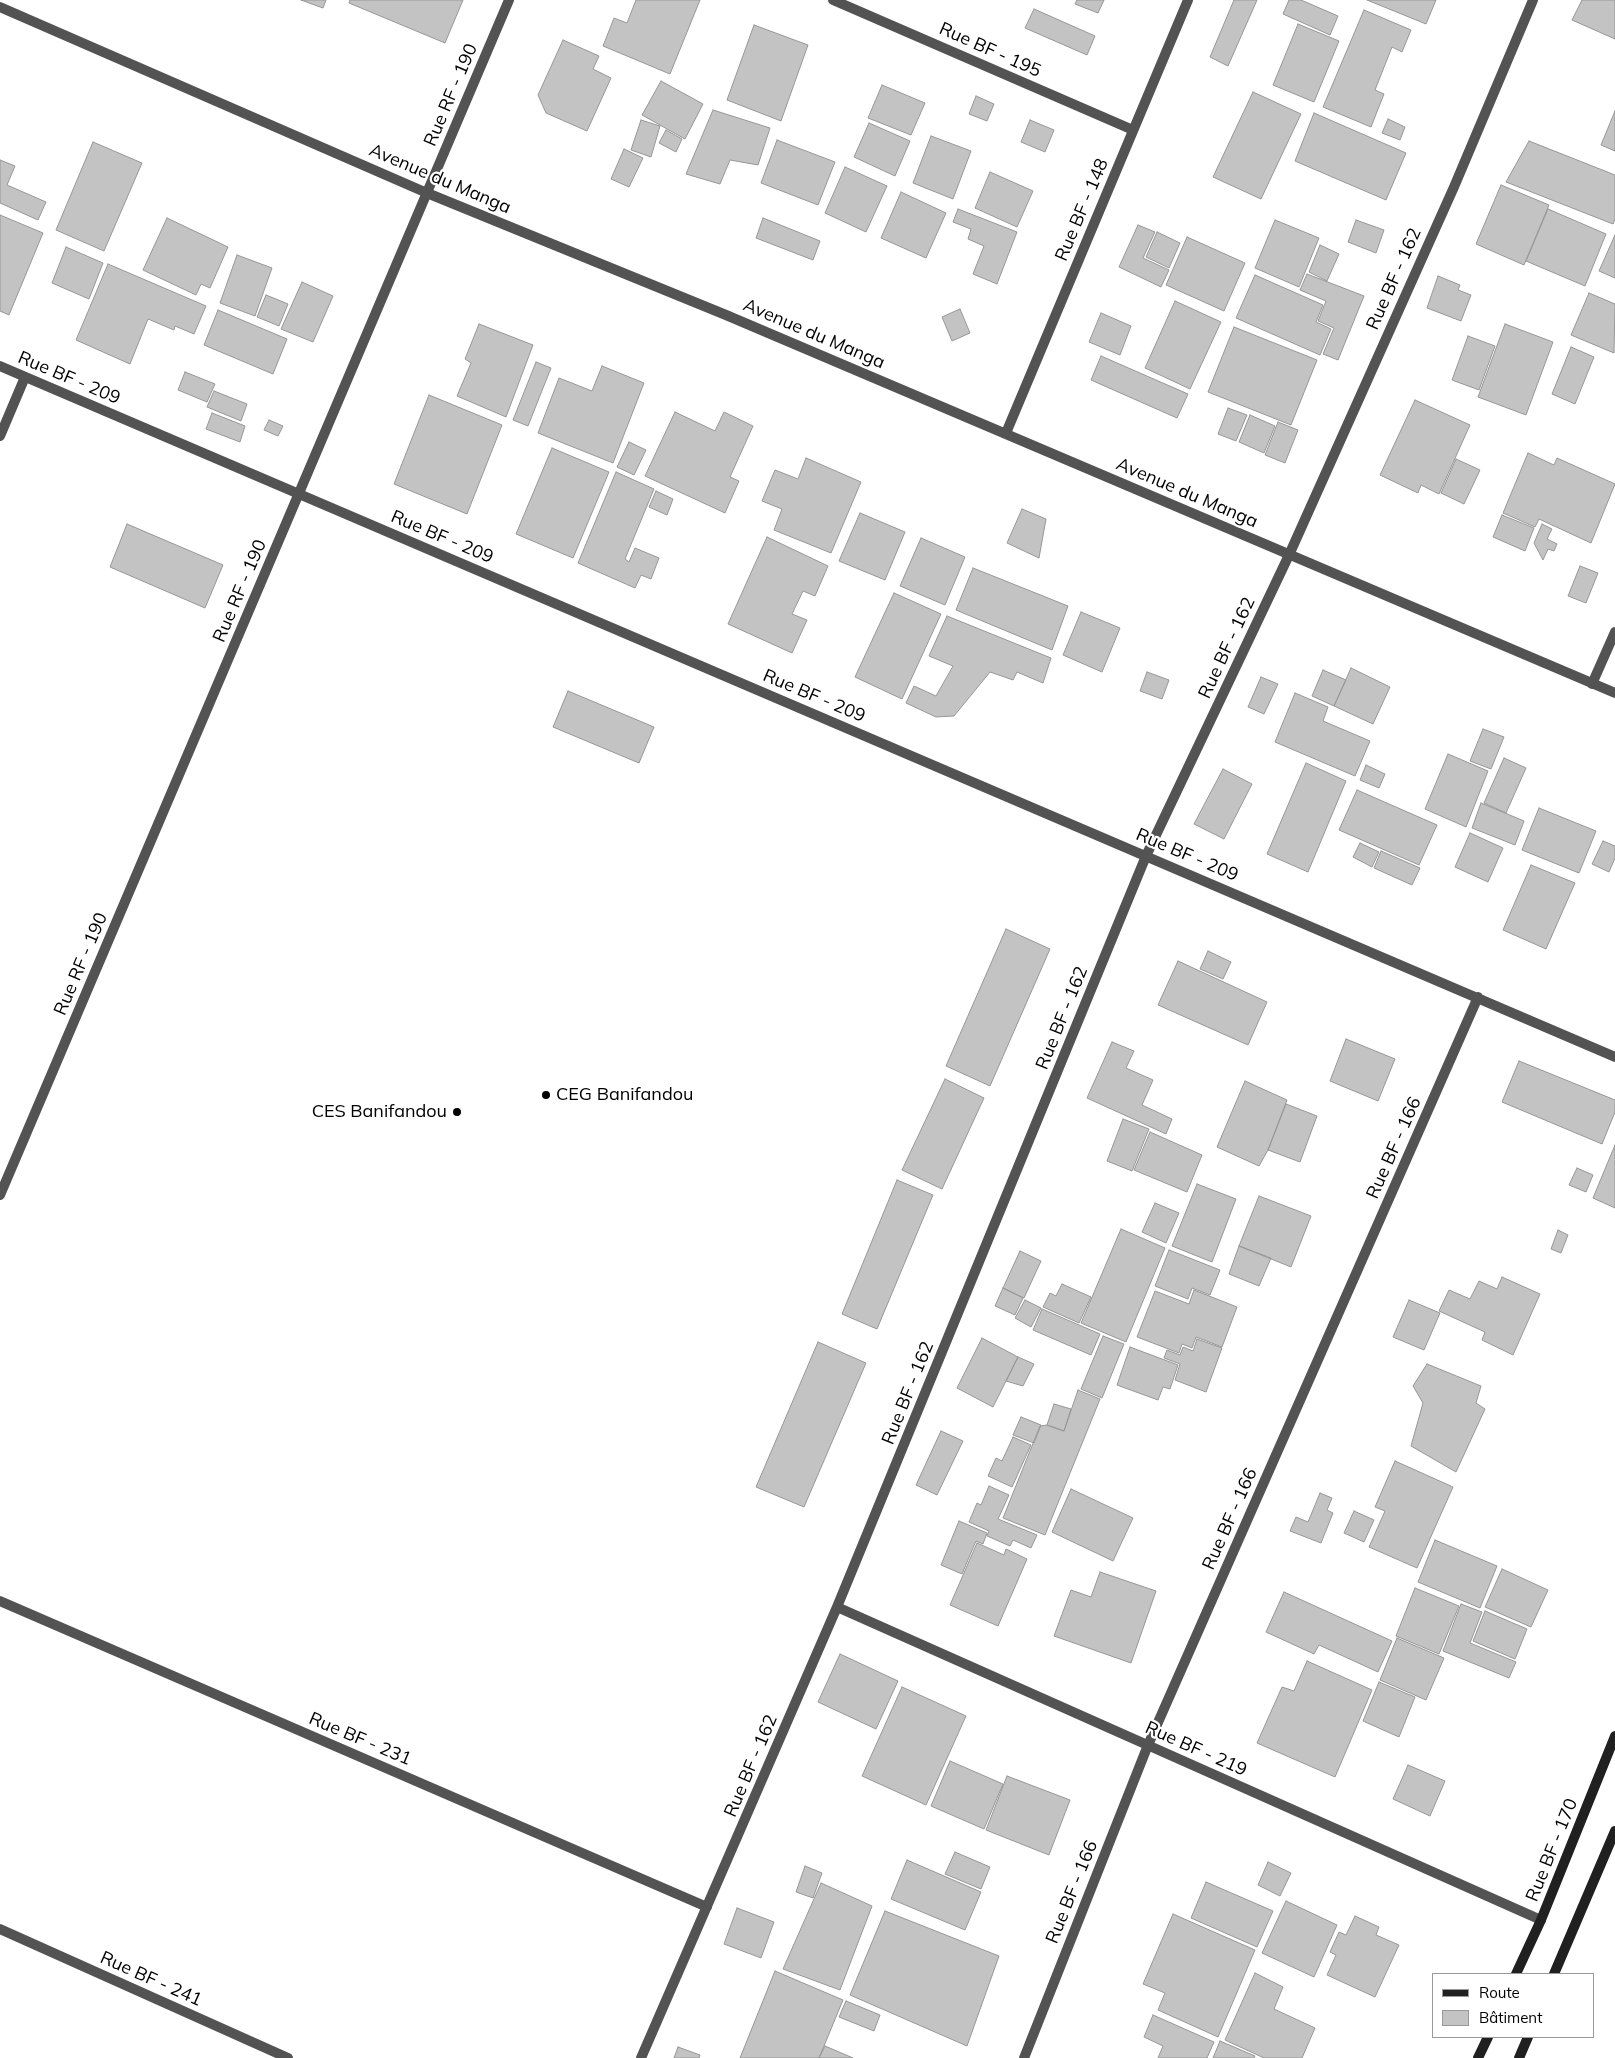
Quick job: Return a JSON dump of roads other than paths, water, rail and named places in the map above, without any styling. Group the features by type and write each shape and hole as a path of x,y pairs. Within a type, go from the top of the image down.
{"main road":[{"name":"Rue BF - 170","path":"1516,1973 1541,1920 1615,1736"},
{"path":"1554,1973 1615,1831"},
{"path":"1478,2058 1488,2038"},
{"path":"1519,2058 1528,2038"}],"street":[{"name":"Rue RF - 190","path":"0,1195 509,0"},
{"name":"Rue BF - 195","path":"833,0 1133,130"},
{"name":"Rue BF - 148","path":"1006,433 1188,0"},
{"name":"Rue BF - 162","path":"641,2058 837,1608 1146,856 1289,555 1454,186 1534,0"},
{"name":"Avenue du Manga","path":"0,7 427,193 726,315 1615,693"},
{"name":"Rue BF - 209","path":"0,366 1615,1057"},
{"path":"0,436 25,377"},
{"path":"1592,684 1615,632"},
{"name":"Rue BF - 166","path":"1024,2058 1148,1745 1478,997"},
{"name":"Rue BF - 231","path":"0,1601 707,1908"},
{"name":"Rue BF - 219","path":"837,1608 1541,1920"},
{"name":"Rue BF - 241","path":"0,1929 288,2058"}],"place":[{"name":"CEG Banifandou","path":"546,1095"},
{"name":"CES Banifandou","path":"457,1112"}]}
